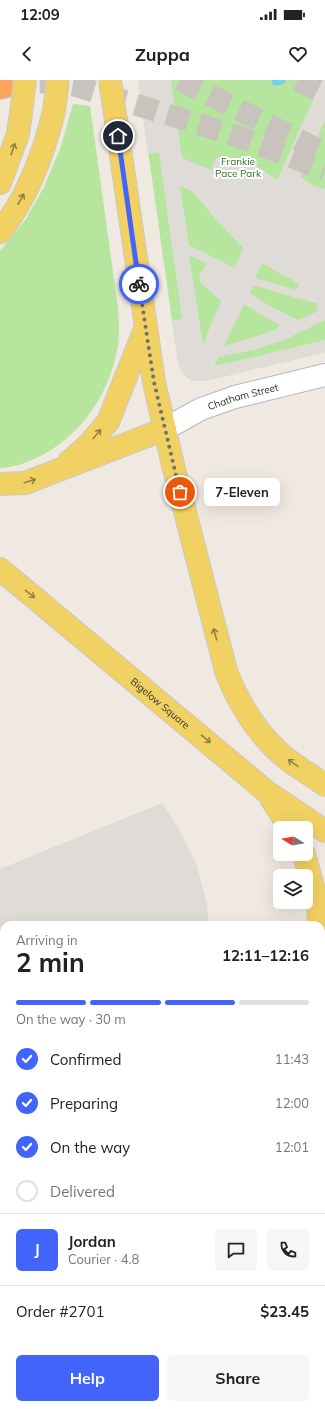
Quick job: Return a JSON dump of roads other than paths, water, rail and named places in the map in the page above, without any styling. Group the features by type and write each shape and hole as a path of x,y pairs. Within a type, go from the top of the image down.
{"main road":[{"path":"0,232 20,200 33,175 43,150 54,111 58,80"},
{"path":"110,80 154,382 214,628 233,688 248,715 282,755 325,785"},
{"path":"0,183 18,134 21,113 11,85"},
{"path":"59,471 88,445 108,422 146,329"},
{"path":"0,484 26,483 165,429"},
{"name":"Bigelow Square","path":"0,569 268,792 325,831"},
{"path":"268,792 286,821"},
{"path":"306,861 318,905 319,921"}],"street":[{"name":"Chatham Street","path":"165,429 201,409 235,397 325,375"}],"waterway":[{"path":"276,81 281,80"}],"tunnel":[{"path":"180,80 325,153"},
{"path":"298,80 325,94"},
{"path":"7,86 41,82 76,86 237,136 325,170"}],"place":[{"name":"7-Eleven","path":"180,492"}],"park label":[{"name":"Frankie Pace Park","path":"238,166"}]}
